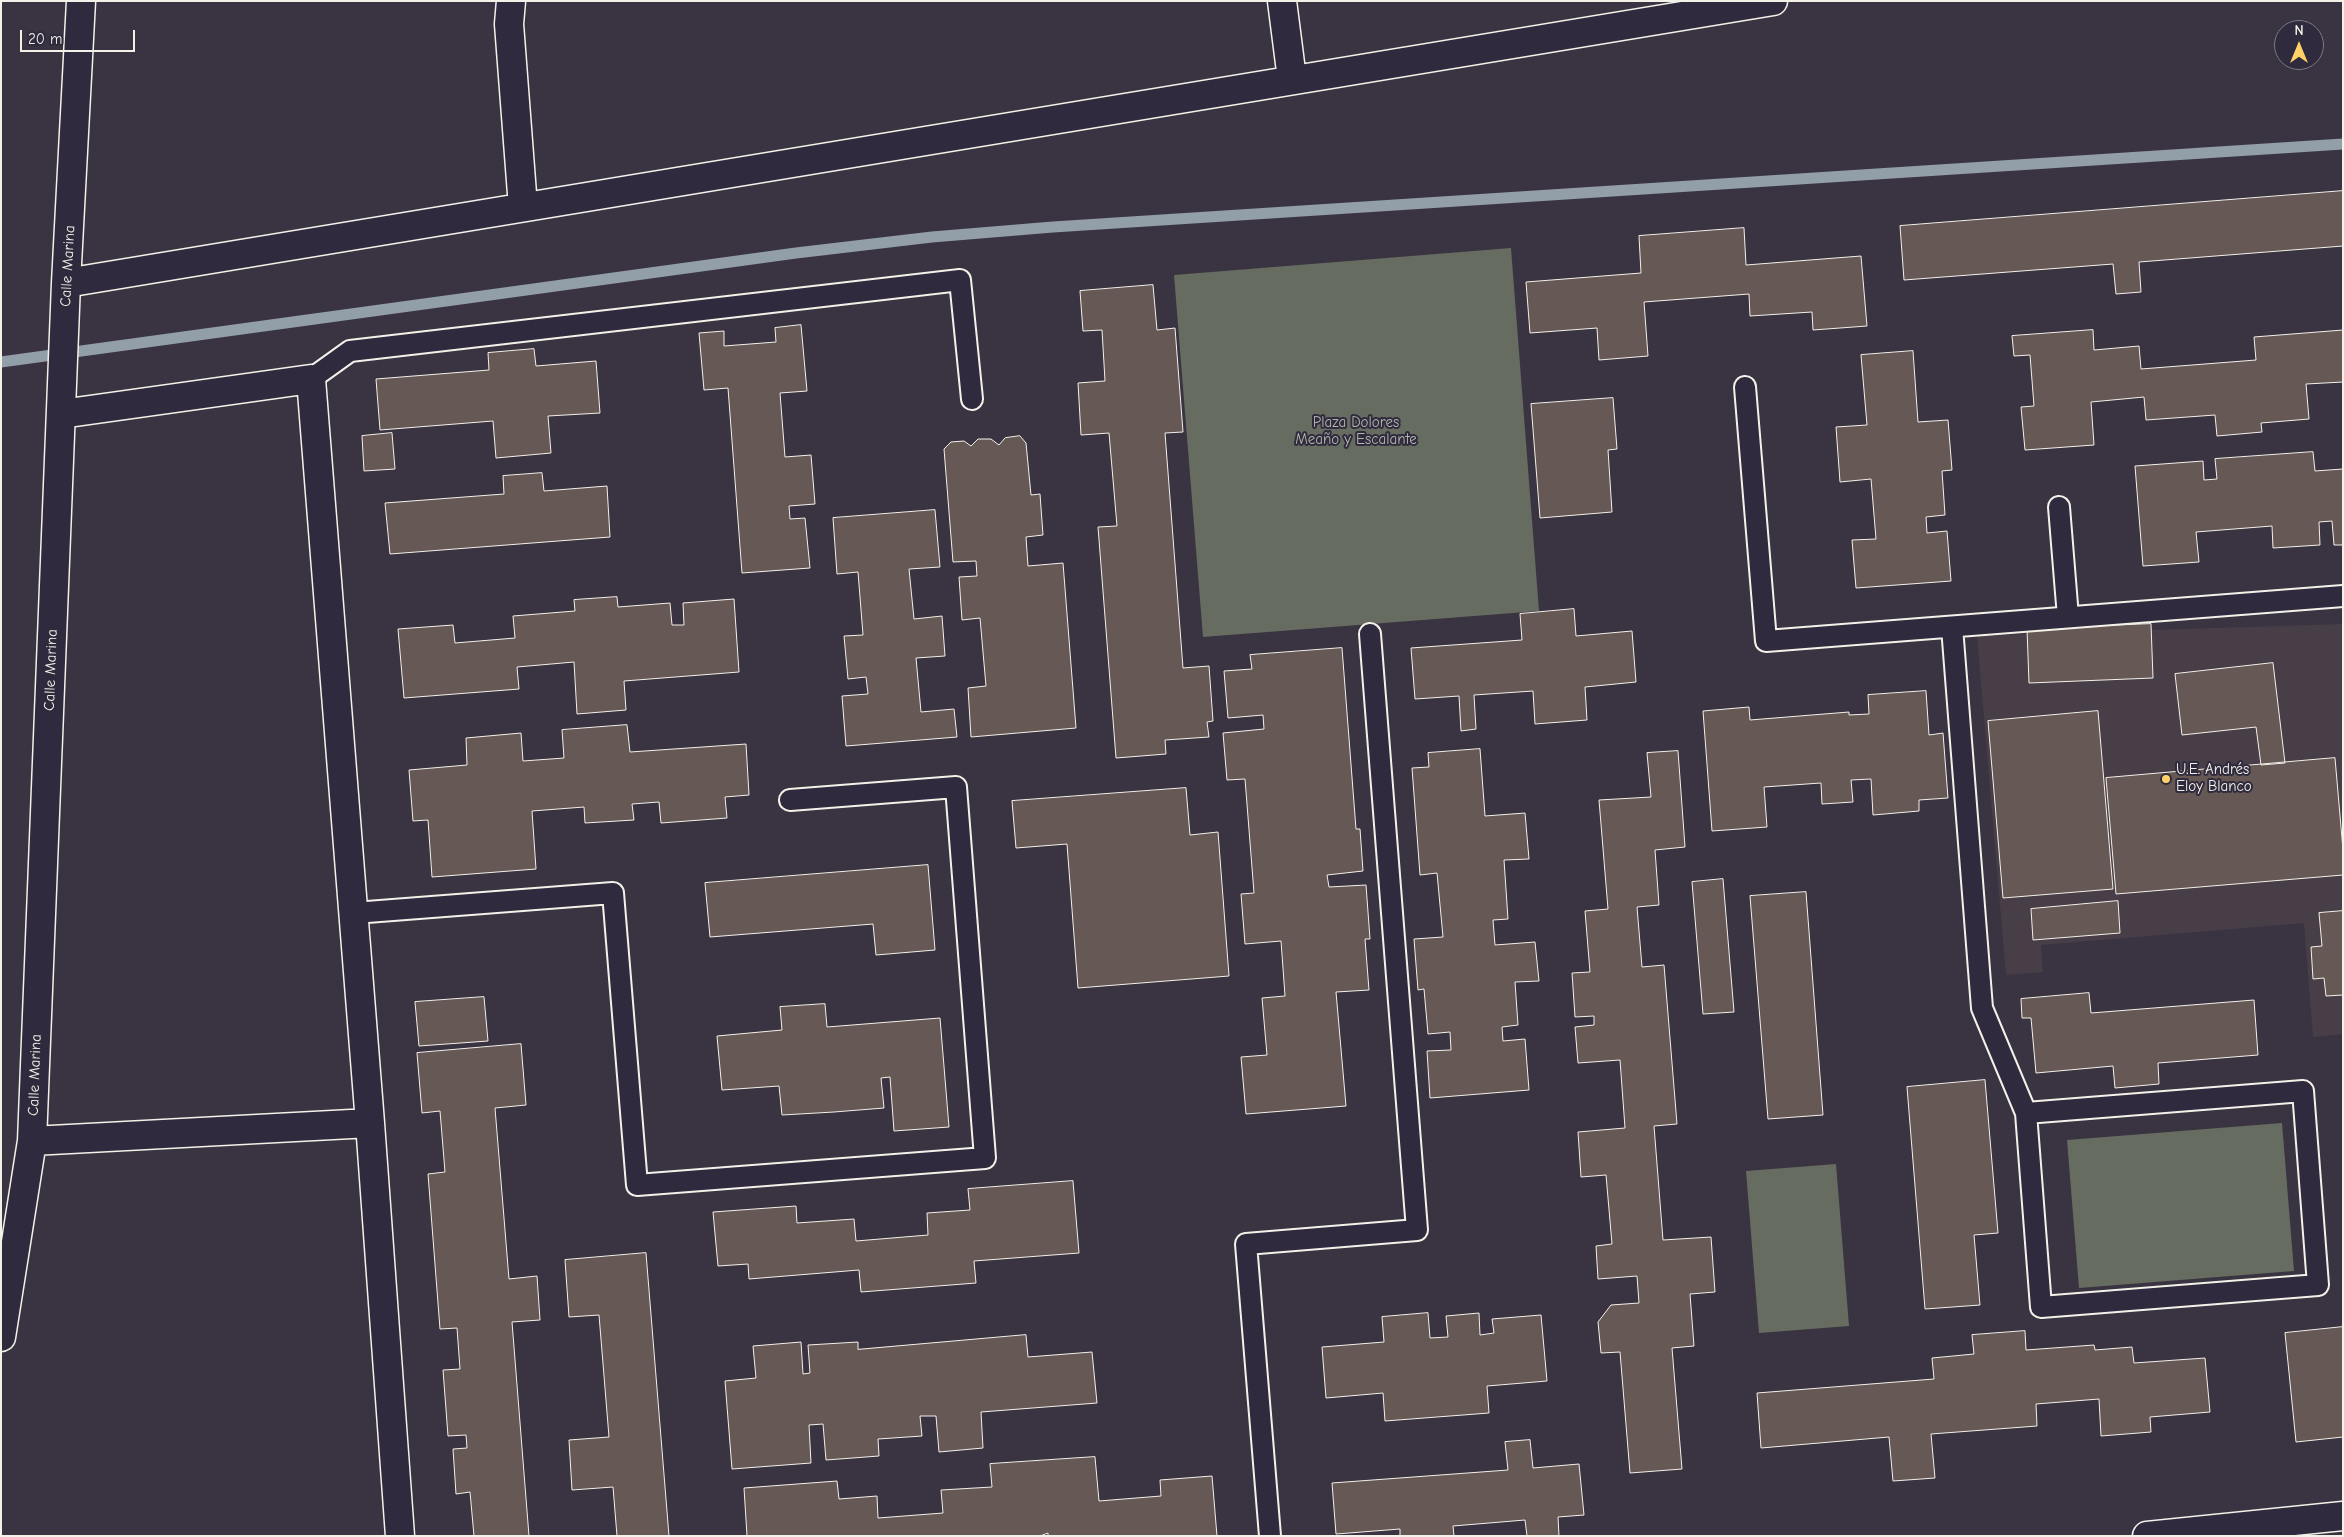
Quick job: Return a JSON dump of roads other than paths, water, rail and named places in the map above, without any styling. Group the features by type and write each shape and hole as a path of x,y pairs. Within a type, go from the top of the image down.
{"street":[{"name":"Calle Marina","path":"1,1337 32,1141 66,283 81,1"},
{"path":"511,1 509,24 523,207"},
{"path":"1282,1 1292,79"},
{"path":"66,283 1292,79 1774,1"},
{"path":"61,414 311,379 354,913 400,1536"},
{"path":"32,1141 370,1123"},
{"path":"2147,1536 2343,1516"}],"lane":[{"path":"311,379 350,351 960,280 972,398"},
{"path":"1745,387 1766,641 2343,596"},
{"path":"2059,506 2068,617"},
{"path":"1952,627 1982,1008 2026,1113 2041,1307 2318,1285 2303,1091 2026,1113"},
{"path":"1270,1536 1246,1244 1417,1230 1370,634"},
{"path":"354,913 614,893 637,1185 985,1158 956,787 790,800"}],"waterway":[{"path":"1,362 796,253 932,237 1053,227 2343,144"}],"place":[{"name":"U.E. Andrés Eloy Blanco","path":"2166,779"}],"park label":[{"name":"Plaza Dolores Meaño y Escalante","path":"1356,432"}]}
